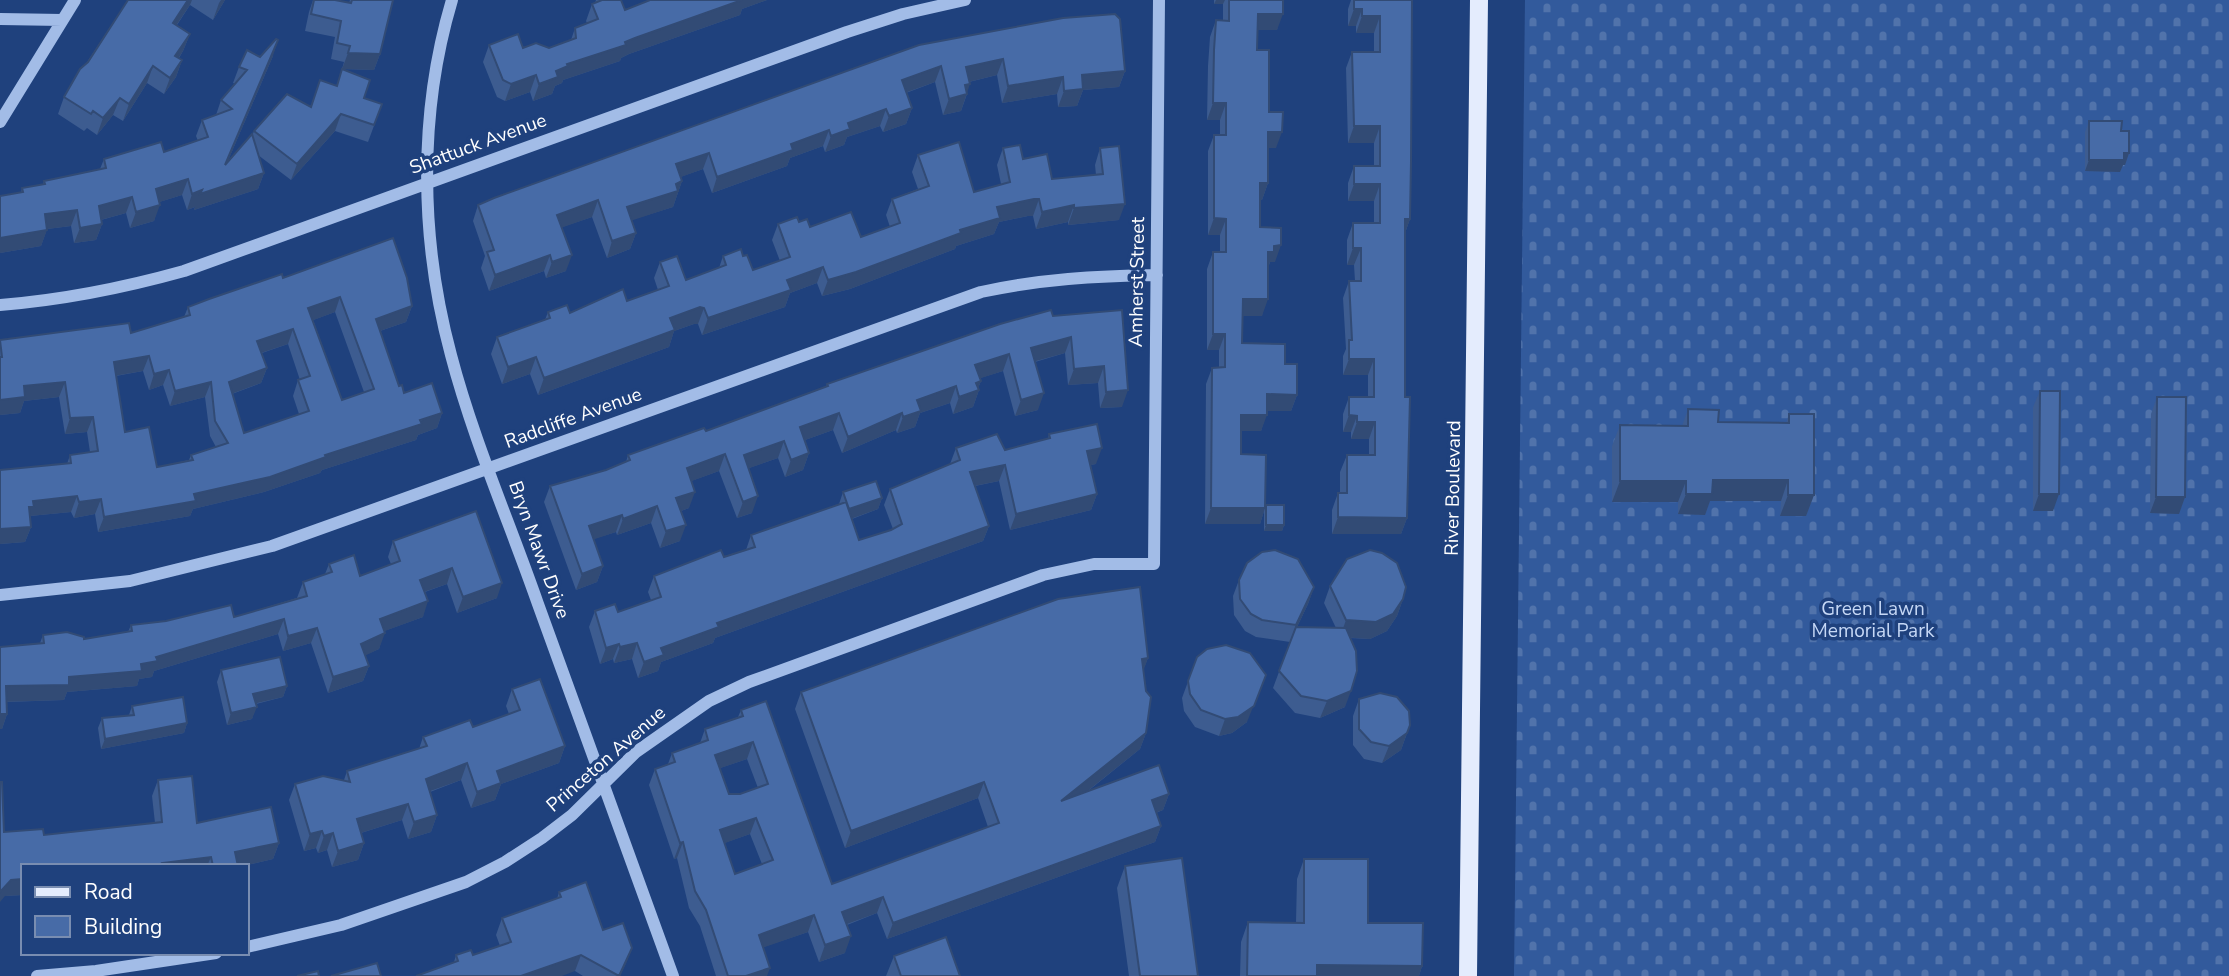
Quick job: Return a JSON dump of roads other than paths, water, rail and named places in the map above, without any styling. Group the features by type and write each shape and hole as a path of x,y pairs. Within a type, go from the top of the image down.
{"main road":[{"name":"River Boulevard","path":"1468,976 1479,0"}],"street":[{"path":"0,122 75,0"},
{"name":"Bryn Mawr Drive","path":"452,0 436,72 427,183 430,241 438,299 451,355 489,468 673,976"},
{"name":"Shattuck Avenue","path":"0,305 54,301 107,291 184,271 848,32 904,14 965,0"},
{"name":"Amherst Street","path":"1154,564 1159,0"},
{"path":"0,19 62,20"},
{"name":"Radcliffe Avenue","path":"0,595 130,581 202,566 272,546 981,292 1080,276 1157,275"},
{"name":"Princeton Avenue","path":"248,947 341,925 466,882 542,838 636,752 678,720 749,682 1043,575 1094,564 1154,564"},
{"path":"37,976 96,971 203,955"}],"park label":[{"name":"Green Lawn Memorial Park","path":"1873,620"}]}
